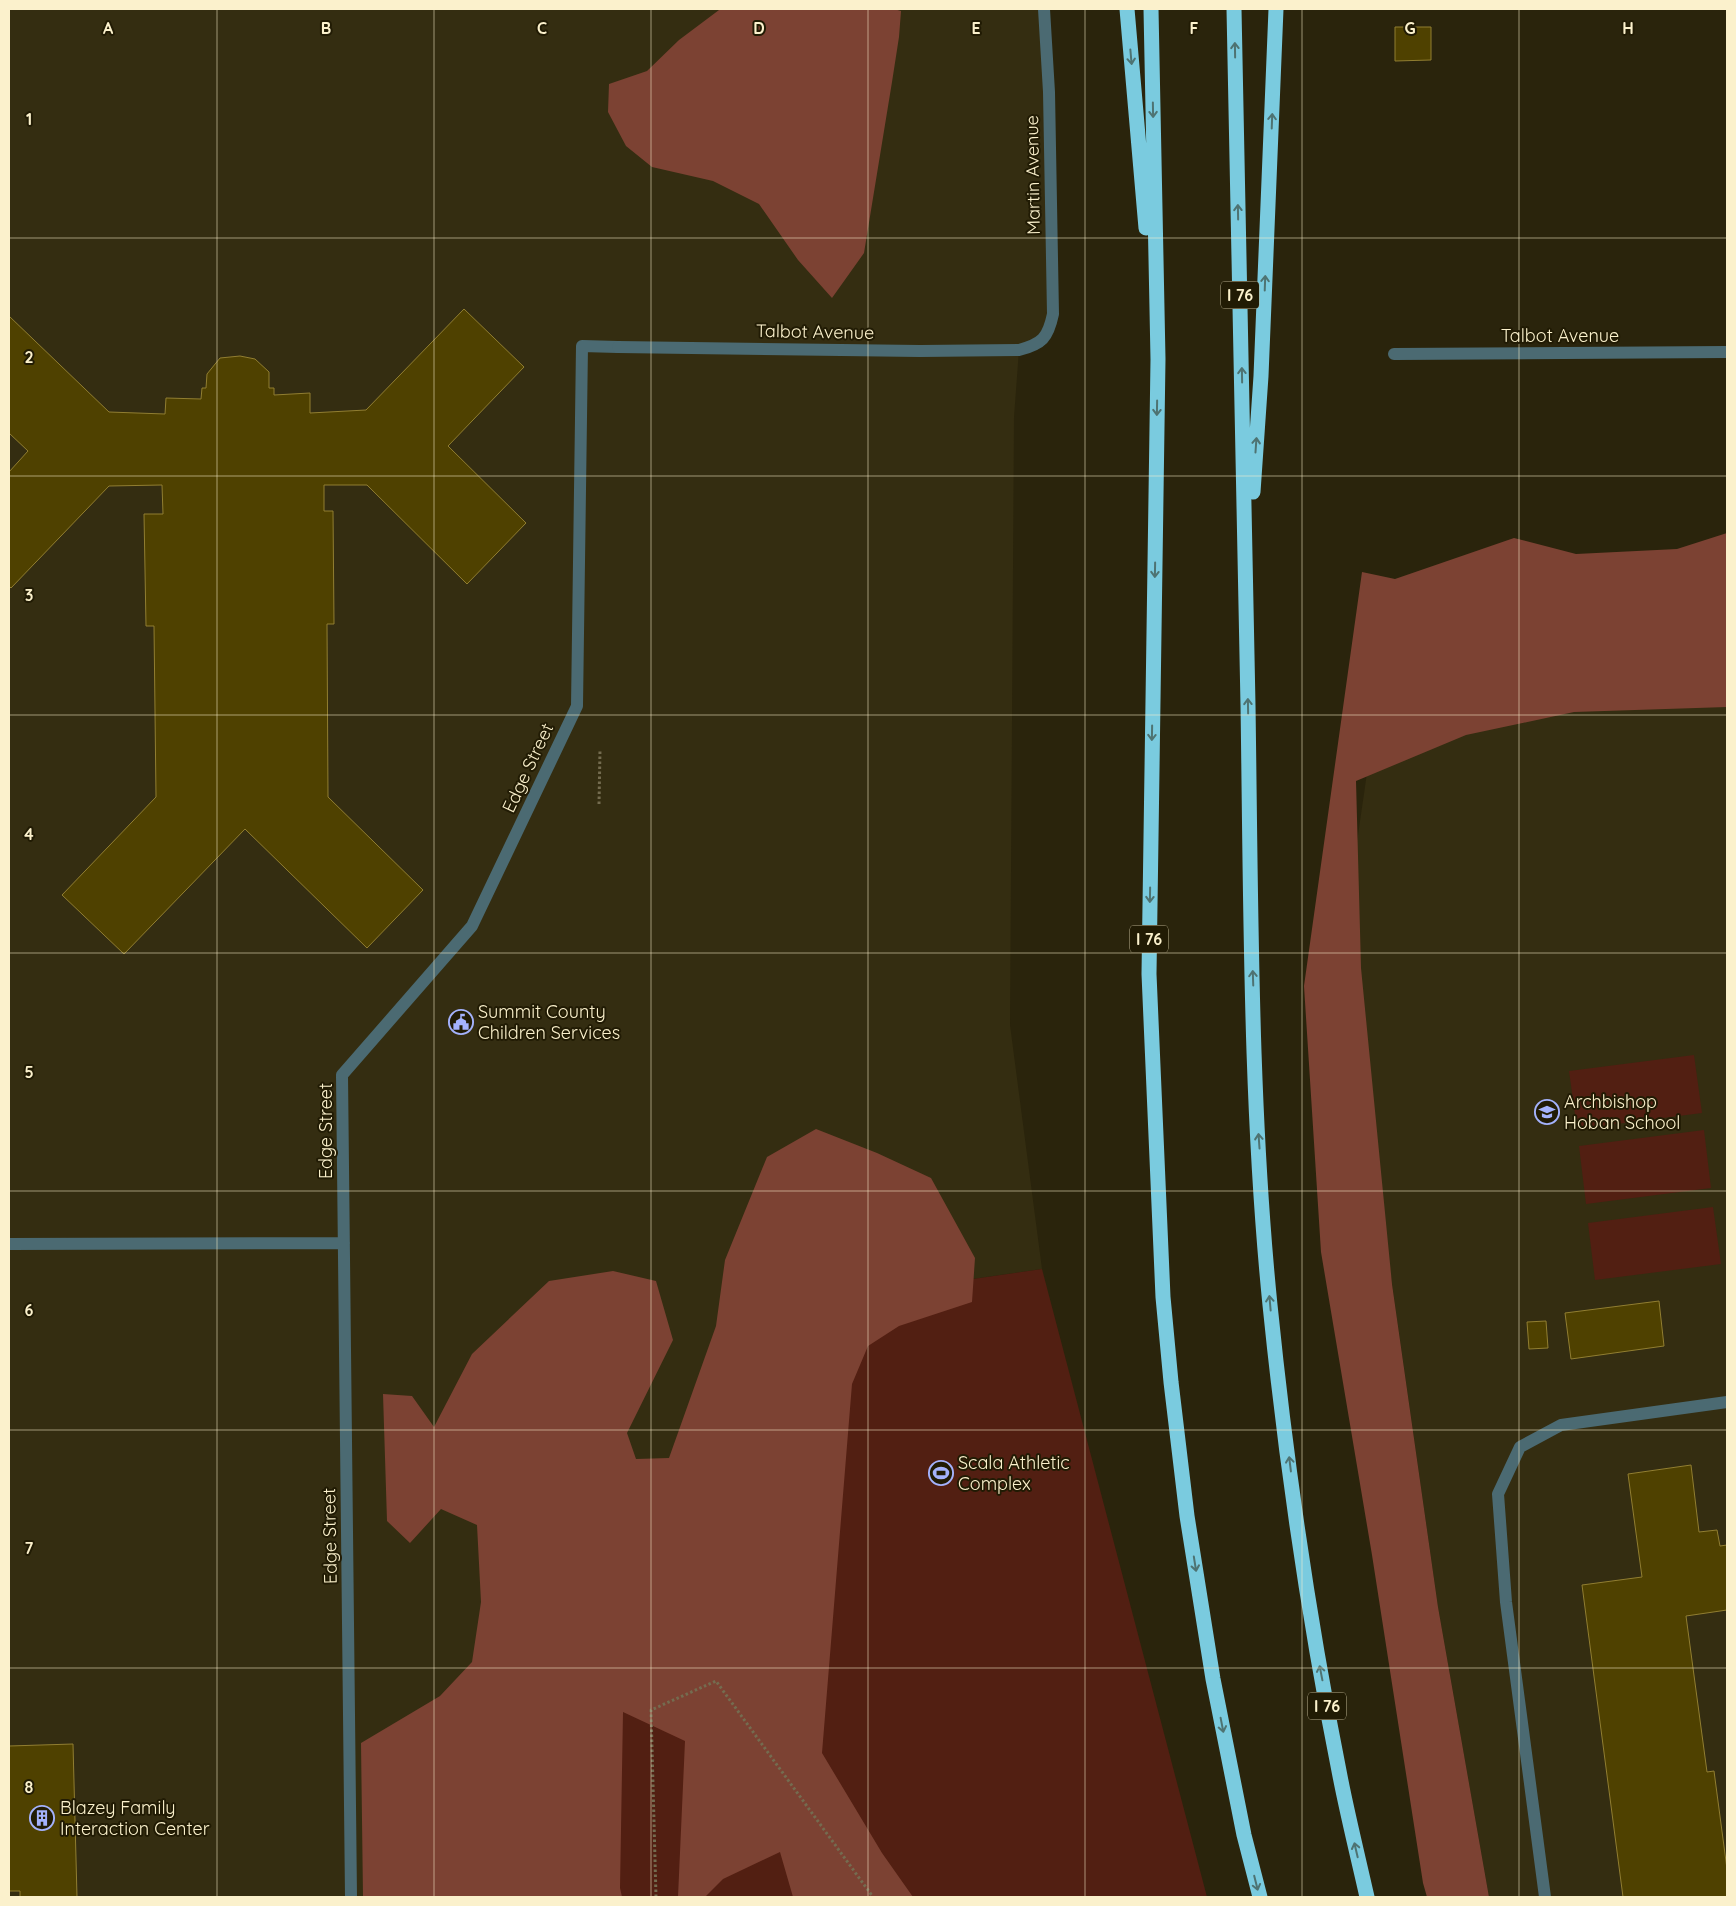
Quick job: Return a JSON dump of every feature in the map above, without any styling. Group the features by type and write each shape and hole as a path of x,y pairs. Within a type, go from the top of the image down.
{"highway":[{"path":"1127,9 1158,359"},
{"name":"I 76","path":"1151,9 1158,359 1149,974 1163,1297 1186,1507 1210,1660 1244,1835 1260,1897"},
{"name":"I 76","path":"1234,9 1257,1120 1270,1303 1295,1513 1316,1647 1340,1779 1367,1897"},
{"path":"1246,581 1262,376 1276,9"}],"street":[{"name":"Martin Avenue","path":"1044,9 1049,92 1053,314 1050,328 1044,339"},
{"name":"Talbot Avenue","path":"582,346 920,351 1018,350 1032,346 1044,339"},
{"name":"Edge Street","path":"351,1897 342,1075 472,926 576,706 582,346"},
{"name":"Talbot Avenue","path":"1394,354 1727,352"},
{"path":"9,1244 344,1244"},
{"path":"1546,1897 1506,1602 1498,1494 1520,1447 1561,1425 1727,1402"}],"path":[{"path":"599,804 600,750"},
{"path":"656,1897 651,1710 716,1681 873,1897"}],"shaded area":[{"path":"9,9 1044,9 1050,328 1019,350 1014,417 1010,1025 1042,1269 806,1303 569,1897 9,1897"},
{"path":"894,9 901,11 899,37 864,253 832,298 798,260 759,204 713,181 652,167 626,146 608,112 609,84 647,71 679,40 719,10"},
{"path":"1727,533 1727,707 1574,712 1466,735 1356,781 1361,968 1392,1284 1438,1607 1489,1897 1427,1897 1423,1883 1372,1555 1321,1252 1304,986 1362,572 1395,579 1514,538 1576,554 1677,549"},
{"name":"Archbishop Hoban School","path":"1395,579 1727,586 1727,1897 1489,1897 1438,1607 1343,939"},
{"path":"1694,1055 1702,1113 1577,1129 1569,1071"},
{"path":"816,1129 877,1153 931,1178 975,1258 972,1302 899,1326 868,1346 852,1384 822,1753 882,1853 913,1897 793,1897 780,1852 723,1879 705,1897 678,1897 685,1741 623,1712 620,1888 622,1897 363,1897 361,1743 440,1696 472,1662 481,1602 477,1525 441,1509 410,1543 387,1521 383,1394 412,1396 434,1427 472,1354 549,1281 613,1271 656,1281 673,1340 627,1433 636,1459 669,1458 716,1326 725,1260 767,1157"},
{"path":"1704,1130 1711,1188 1586,1204 1579,1146"},
{"path":"1713,1207 1721,1264 1595,1280 1588,1223"},
{"name":"Scala Athletic Complex","path":"1042,1269 1207,1897 569,1897 564,1645 806,1303"}],"building":[{"path":"1395,27 1431,27 1431,60 1395,61"},
{"path":"464,309 524,367 448,446 526,523 467,584 367,485 324,485 324,511 333,511 334,624 327,624 328,797 423,890 367,948 245,829 124,954 62,895 156,797 154,626 146,626 144,514 163,514 162,485 109,486 11,588 9,586 9,472 28,451 9,433 9,316 109,412 165,414 166,398 201,399 202,388 206,388 207,374 220,358 240,356 255,359 269,372 269,388 274,388 274,395 310,393 310,413 366,410"},
{"path":"1659,1301 1664,1346 1571,1359 1565,1313"},
{"path":"1546,1321 1548,1348 1529,1349 1527,1322"},
{"path":"1691,1465 1699,1532 1717,1530 1720,1546 1727,1545 1727,1610 1686,1616 1707,1772 1714,1771 1727,1869 1727,1897 1623,1897 1582,1585 1642,1577 1628,1474"},
{"name":"Blazey Family Interaction Center","path":"73,1744 77,1897 20,1897 20,1891 9,1891 9,1746"}],"place":[{"name":"Summit County Children Services","path":"461,1022"},
{"name":"Archbishop Hoban School","path":"1547,1112"},
{"name":"Scala Athletic Complex","path":"941,1473"},
{"name":"Blazey Family Interaction Center","path":"42,1818"}]}
